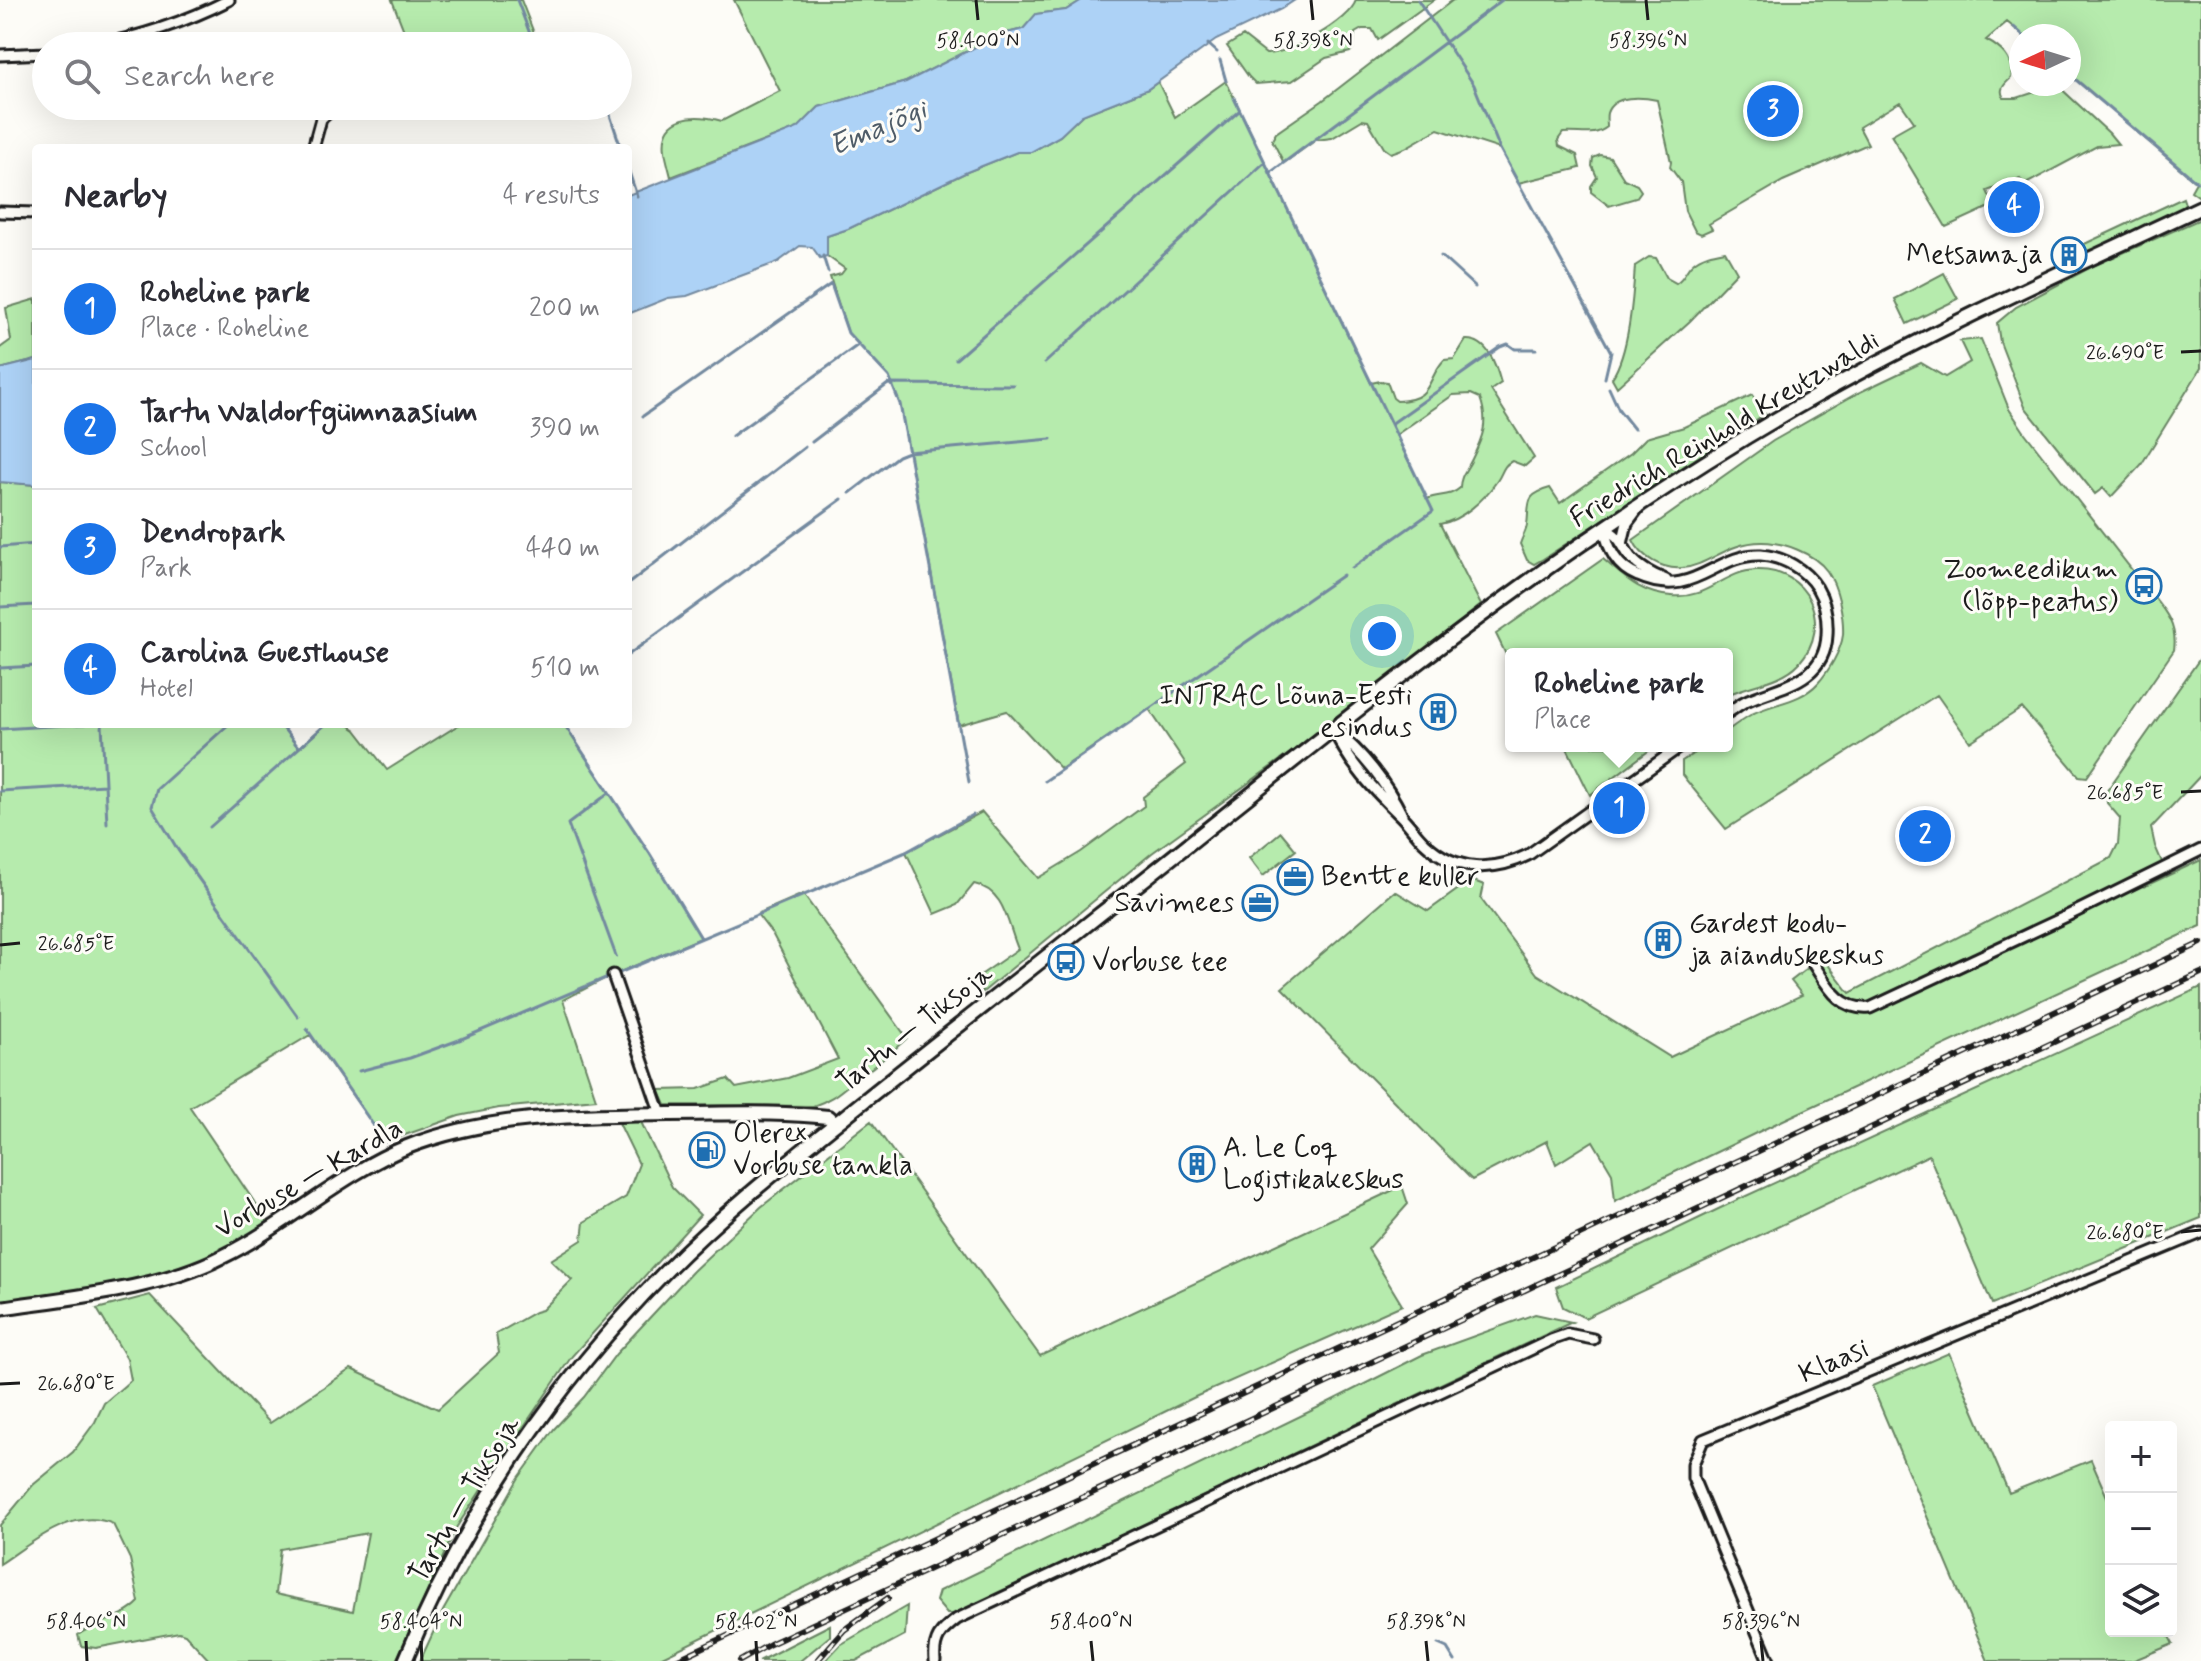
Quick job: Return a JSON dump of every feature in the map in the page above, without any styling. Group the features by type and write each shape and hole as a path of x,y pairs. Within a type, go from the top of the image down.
{"main road":[{"name":"Friedrich Reinhold Kreutzwaldi","path":"1499,603 1604,529 1831,388 2036,285 2201,207"},
{"name":"Tartu — Tiksoja","path":"405,1661 458,1550 520,1448 611,1330 667,1270 758,1187 835,1124 1499,603"},
{"name":"Vorbuse — Kardla","path":"0,1308 97,1293 185,1273 250,1242 391,1155 435,1136 540,1118 661,1114 781,1113 828,1117 835,1124"}],"street":[{"path":"149,32 229,0"},
{"path":"0,55 32,54"},
{"path":"314,144 321,120"},
{"path":"0,212 32,213"},
{"path":"1622,544 1627,523 1640,506"},
{"path":"1604,529 1617,534 1641,567 1672,583"},
{"path":"1604,529 1610,552 1632,574 1649,581 1672,583 1707,573 1742,557 1760,555 1804,571 1825,605 1827,645 1821,660 1796,683 1746,700 1733,709"},
{"path":"1334,730 1353,746 1397,803 1404,818 1430,848 1447,859 1477,868 1504,865 1528,855 1673,752"},
{"path":"1810,959 1838,1000 1857,1009 1870,1008 2201,850"},
{"path":"613,975 661,1114"},
{"name":"Klaasi","path":"1769,1661 1693,1478 1693,1464 1703,1440 2201,1233"},
{"path":"935,1661 933,1643 940,1632 957,1619 1551,1340 1568,1334 1593,1339"}],"green space":[{"path":"392,0 521,0 534,32 405,32"},
{"path":"734,0 1082,0 1066,10 1037,14 1023,29 999,35 906,82 819,107 798,128 671,177 665,139 674,123 692,117 722,121 780,91"},
{"path":"1356,0 1434,0 1378,40 1372,29 1362,29 1355,33 1354,47 1350,52 1326,58 1292,81 1256,84 1227,46 1243,36 1266,54 1288,49 1330,27"},
{"path":"1453,0 2201,0 2201,198 2191,191 2196,182 2081,84 2081,24 2007,22 1986,40 2001,51 2009,62 2009,80 2002,89 2002,95 2004,98 2069,96 2118,144 2097,146 2024,185 2020,179 1987,191 1994,205 1946,227 1891,135 1914,122 1900,102 1859,127 1868,144 1783,181 1709,224 1712,229 1701,234 1695,231 1685,211 1681,182 1670,167 1657,100 1622,100 1610,107 1607,127 1602,130 1563,133 1558,140 1559,146 1577,155 1580,168 1518,183 1500,149 1438,129 1391,153 1384,148 1368,121 1362,120 1332,138 1316,140 1284,163 1272,140 1276,133"},
{"path":"1226,81 1371,383 1387,382 1397,401 1417,397 1428,387 1444,360 1454,359 1466,340 1474,341 1490,354 1501,383 1491,390 1534,458 1525,466 1512,461 1509,463 1479,502 1464,514 1440,524 1481,605 1301,745 1152,853 983,992 975,979 1018,949 1004,909 992,893 974,884 957,905 935,914 906,852 982,812 1038,878 1081,852 1144,806 1143,797 1186,764 1149,709 1061,769 1007,711 959,725 900,404 889,377 848,333 830,277 841,274 845,269 827,256 827,236 967,172 1017,152 1031,152 1060,136 1082,115 1148,89 1158,82 1175,117","holes":["1471,394 1480,398 1484,429 1462,476 1460,488 1427,499 1396,435 1453,395"]},
{"path":"1600,155 1610,157 1624,179 1637,185 1641,191 1636,198 1609,206 1591,192 1597,177 1592,166 1593,158"},
{"path":"2183,198 2185,204 2181,210 2105,245 2079,254 2077,251 2078,247"},
{"path":"2201,221 2201,368 2141,465 2111,497 2103,488 2095,494 2025,407 2000,342 1997,323 2016,307 2093,266"},
{"path":"1725,251 1737,272 1690,321 1617,387 1612,378 1626,340 1635,266 1649,257 1656,258 1667,278 1676,283 1697,260"},
{"path":"1944,273 1958,299 1907,324 1895,299"},
{"path":"32,300 32,361 0,369 0,348 11,340 6,308"},
{"path":"1981,339 2009,409 2142,583 2140,585 2144,590 2147,588 2164,610 2174,632 2174,650 2087,777 2079,776 2022,708 1970,742 1937,695 1726,829 1682,775 1682,761 1696,752 1733,752 1733,726 1760,710 1803,694 1818,683 1834,661 1842,641 1837,593 1827,571 1814,559 1779,544 1750,543 1692,566 1674,568 1653,561 1641,552 1633,540 1773,441 1856,394 1921,363 1945,377 1970,362 1960,341"},
{"path":"1752,395 1765,414 1543,559 1534,564 1527,560 1520,544 1530,501 1536,494 1550,488 1560,503 1631,453 1646,438 1684,427"},
{"path":"0,482 32,485 32,728 283,728 299,748 322,728 353,728 387,770 454,728 567,728 701,938 608,977 563,1000 596,1099 499,1108 459,1116 385,1142 310,1035 190,1107 272,1228 185,1273 0,1308"},
{"path":"1603,559 1641,588 1671,596 1695,594 1745,572 1774,572 1790,578 1802,588 1814,616 1814,632 1809,648 1799,663 1784,674 1733,693 1733,648 1505,648 1505,653 1496,634"},
{"path":"2201,657 2201,775 2151,828 2162,862 2143,887 2201,860 2201,926 1615,1201 1612,1173 1593,1141 1556,1164 1547,1141 1472,1180 1282,988 1395,891 1428,911 1471,880 1484,885 1481,899 1537,974 1670,1057 1802,995 1791,981 1822,957 1850,993 2111,858 2118,844 2120,818 2107,803 2106,792"},
{"path":"1569,752 1647,752 1590,795"},
{"path":"1281,832 1296,850 1263,876 1249,858"},
{"path":"803,894 907,1038 828,1100 813,1106 666,1105 659,1090 698,1089 728,1079 736,1088 788,1078 838,1059 773,935 757,914"},
{"path":"2201,987 2201,1218 1992,1304 1929,1155 1585,1318 1563,1307 1556,1287 1733,1202"},
{"path":"871,1121 1040,1356 1402,1186 1408,1204 1368,1249 1402,1305 1195,1397 654,1661 420,1661 443,1611 518,1479 554,1429 584,1397 616,1354 693,1271 761,1207"},
{"path":"641,1122 672,1187 700,1215 572,1356 507,1451 456,1528 396,1661 210,1661 185,1634 179,1632 96,1648 81,1646 78,1635 125,1613 139,1602 130,1559 113,1524 98,1520 68,1523 54,1529 0,1564 0,1525 33,1485 73,1452 95,1422 104,1403 131,1380 127,1359 97,1309 150,1295 270,1423 351,1369 438,1409 499,1353 496,1334 542,1310 572,1280 551,1260 582,1240 584,1222 626,1197 639,1164 619,1123","holes":["368,1533 353,1611 275,1594 280,1549"]},
{"path":"1535,1314 1572,1322 959,1614 947,1614 936,1601 939,1591 1422,1355"},
{"path":"1949,1353 2009,1493 2091,1460 2105,1492 2105,1637 2169,1637 2173,1644 2132,1661 1988,1661 1872,1386"},
{"path":"907,1606 905,1635 856,1661 825,1661 840,1645"},
{"path":"830,1625 830,1636 800,1661 759,1661"}],"water":[{"name":"Emajõgi","path":"1082,0 1295,0 1216,40 1148,89 1082,115 1060,136 1031,152 1017,152 967,172 827,236 827,256 820,258 812,247 800,246 778,262 687,296 668,298 632,312 632,193 798,128 819,107 906,82 999,35 1023,29 1036,14 1066,10"},
{"path":"32,361 32,485 0,482 0,369"}],"waterway":[{"path":"517,0 529,32"},
{"path":"1418,0 1474,85 1500,149 1611,352 1605,378"},
{"path":"1270,173 1502,0"},
{"path":"1208,44 1217,52"},
{"path":"1220,60 1226,81"},
{"path":"2081,84 2197,182"},
{"path":"1234,98 1433,511 1352,568"},
{"path":"956,359 1239,111"},
{"path":"612,120 620,144"},
{"path":"1045,363 1264,163"},
{"path":"632,181 637,196"},
{"path":"823,256 828,272"},
{"path":"1441,256 1475,287"},
{"path":"643,416 831,284 848,333 889,377 900,404 969,782"},
{"path":"1391,424 1500,347 1508,344 1515,349 1536,349"},
{"path":"732,436 858,345"},
{"path":"812,442 888,384 1013,385"},
{"path":"1609,388 1619,410 1634,429"},
{"path":"850,493 898,456 908,452 1051,439"},
{"path":"632,581 805,447"},
{"path":"632,652 842,499"},
{"path":"0,547 32,544"},
{"path":"1045,781 1343,575"},
{"path":"0,607 32,605"},
{"path":"0,668 32,666"},
{"path":"0,729 32,727"},
{"path":"102,728 107,823"},
{"path":"225,728 157,789 152,807 178,850 298,1017"},
{"path":"210,827 299,748 283,728"},
{"path":"299,748 322,728"},
{"path":"567,728 701,938"},
{"path":"0,791 105,785"},
{"path":"609,793 568,824 616,956"},
{"path":"619,973 906,852 973,815"},
{"path":"359,1071 410,1058 459,1040 608,977 618,1004"},
{"path":"307,1029 385,1142"},
{"path":"1438,1644 1447,1648 1455,1661"}],"railway":[{"path":"674,1661 2201,943"},
{"path":"740,1661 770,1644 2201,973"},
{"path":"817,1661 844,1630 888,1598"}],"place":[{"name":"Dendropark","path":"1773,111"},
{"name":"Carolina Guesthouse","path":"2014,207"},
{"name":"Metsamaja","path":"2069,255"},
{"name":"Zoomeedikum (lõpp-peatus)","path":"2144,586"},
{"name":"INTRAC Lõuna-Eesti esindus","path":"1438,712"},
{"name":"Roheline park","path":"1619,808"},
{"name":"Tartu Waldorfgümnaasium","path":"1925,836"},
{"name":"Bentte kuller","path":"1295,877"},
{"name":"Savimees","path":"1260,903"},
{"name":"Gardest kodu- ja aianduskeskus","path":"1663,940"},
{"name":"Vorbuse tee","path":"1066,962"},
{"name":"Olerex Vorbuse tankla","path":"707,1150"},
{"name":"A. Le Coq Logistikakeskus","path":"1197,1164"}]}
